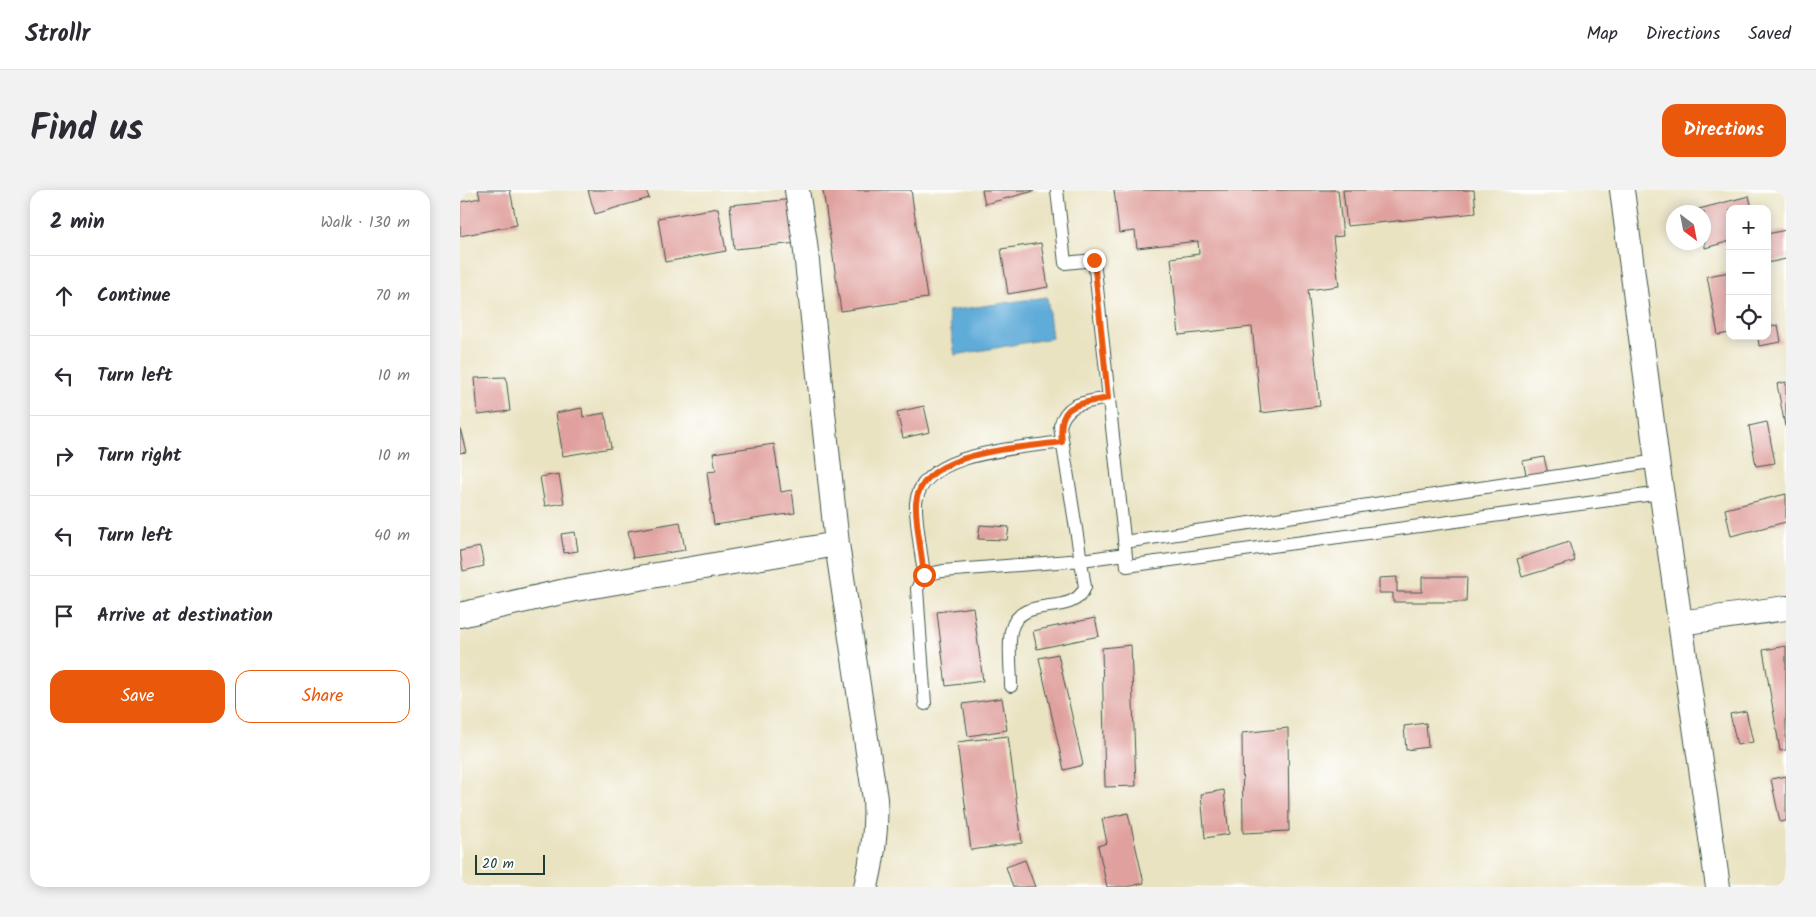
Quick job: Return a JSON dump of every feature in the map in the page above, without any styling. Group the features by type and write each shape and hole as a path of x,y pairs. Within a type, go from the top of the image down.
{"street":[{"path":"797,190 805,242 837,544 875,799 877,824 875,849 866,887"},
{"path":"1622,190 1661,492 1718,887"},
{"path":"460,615 570,590 837,544"},
{"path":"1680,623 1786,608"}],"lane":[{"path":"1057,190 1065,263 1094,260 1126,554"},
{"path":"1011,686 1011,631 1017,620 1036,607 1073,602 1082,595 1085,587 1060,426 1063,415 1073,406 1108,398"},
{"path":"925,704 916,589 924,575 916,502 923,486 940,469 966,456 1062,442"},
{"path":"1126,554 1657,461"},
{"path":"924,575 943,571 1082,560 1661,492"}],"water":[{"path":"1047,297 1052,338 955,355 948,311"}],"building":[{"path":"478,190 510,190 517,225 460,236 460,202 480,198"},
{"path":"588,190 646,190 649,198 595,214"},
{"path":"823,190 911,190 927,298 841,311"},
{"path":"982,190 1034,190 1034,191 985,204"},
{"path":"1114,190 1338,190 1343,236 1333,237 1339,286 1308,290 1320,406 1261,413 1252,327 1179,335 1171,258 1199,254 1198,241 1137,248 1135,231 1119,233"},
{"path":"1343,190 1474,190 1476,213 1347,226"},
{"path":"1749,196 1751,205 1726,205 1726,242 1711,246 1711,206"},
{"path":"795,199 798,243 734,249 730,205"},
{"path":"718,208 726,251 665,262 658,218"},
{"path":"1786,230 1786,259 1771,262 1771,233"},
{"path":"1041,243 1048,287 1008,294 1001,249"},
{"path":"1726,273 1726,334 1718,335 1707,276"},
{"path":"1778,325 1781,342 1759,346 1758,340 1771,340 1771,326"},
{"path":"506,377 510,411 478,415 475,378"},
{"path":"1786,382 1786,426 1785,426 1777,384"},
{"path":"924,406 930,432 903,438 897,412"},
{"path":"582,408 583,417 605,413 611,448 563,456 556,413"},
{"path":"1767,422 1775,463 1756,466 1749,426"},
{"path":"460,428 466,452 460,453"},
{"path":"774,444 781,492 792,490 795,513 714,525 707,472 716,471 713,453"},
{"path":"1544,457 1548,475 1527,479 1523,461"},
{"path":"559,474 564,503 545,506 540,477"},
{"path":"1786,494 1786,522 1731,536 1725,509"},
{"path":"680,522 685,550 633,558 628,531"},
{"path":"980,525 1009,527 1007,540 978,539"},
{"path":"575,532 578,551 564,553 561,534"},
{"path":"1569,542 1575,561 1522,577 1517,559"},
{"path":"480,547 484,566 463,571 460,551"},
{"path":"1397,577 1397,592 1422,592 1422,577 1467,577 1466,602 1393,602 1393,593 1379,593 1379,578"},
{"path":"973,607 983,681 946,686 937,612"},
{"path":"1095,618 1099,636 1037,649 1033,631"},
{"path":"1131,645 1136,786 1105,787 1102,648"},
{"path":"1786,646 1786,750 1780,751 1763,650"},
{"path":"1058,654 1083,765 1064,770 1039,658"},
{"path":"1002,698 1007,730 968,736 963,704"},
{"path":"1746,711 1753,742 1737,745 1730,714"},
{"path":"1426,723 1428,747 1406,750 1404,726"},
{"path":"1288,728 1289,831 1243,833 1242,733"},
{"path":"1008,736 1022,843 971,850 957,742"},
{"path":"1786,776 1786,821 1780,822 1771,779"},
{"path":"1224,790 1229,834 1205,838 1201,794"},
{"path":"1128,813 1144,883 1127,887 1107,887 1098,846 1107,843 1102,819"},
{"path":"1025,860 1035,887 1013,887 1006,867"}],"route":[{"path":"924,575 916,502 923,486 940,469 966,456 1062,442 1060,426 1063,415 1073,406 1108,398 1094,260"}]}
